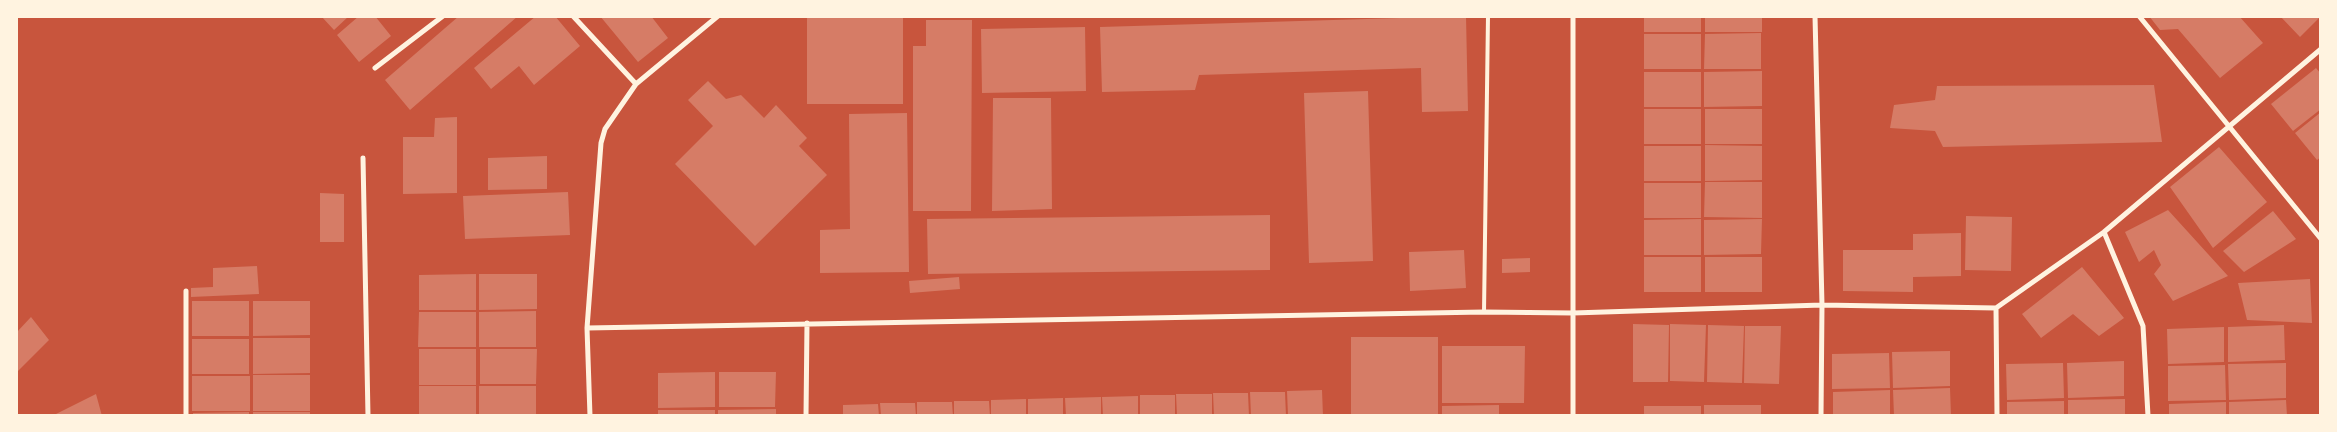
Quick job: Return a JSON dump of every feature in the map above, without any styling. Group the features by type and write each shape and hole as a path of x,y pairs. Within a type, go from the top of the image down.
{"street":[{"path":"375,68 443,16"},
{"path":"573,16 636,84"},
{"path":"590,416 587,328 601,143 612,116 636,84 718,16"},
{"path":"1573,16 1573,416"},
{"path":"1815,16 1822,305 1821,416"},
{"path":"2139,16 2321,239"},
{"path":"587,328 1484,312 1573,313 1822,305 1996,308 2104,232 2321,49"},
{"path":"363,158 368,416"},
{"path":"2104,232 2143,326 2148,416"},
{"path":"186,291 186,416"},
{"path":"1996,308 1997,416"},
{"path":"806,416 807,323"}],"lane":[{"path":"1484,312 1488,16"}],"building":[{"path":"321,16 349,16 334,30"},
{"path":"359,16 375,16 391,36 359,62 337,35"},
{"path":"459,16 518,16 410,110 385,80"},
{"path":"536,16 555,16 580,46 534,85 519,66 491,89 474,68"},
{"path":"600,16 651,16 668,38 638,62"},
{"path":"807,16 903,16 903,104 807,104"},
{"path":"1466,16 1468,111 1422,112 1421,68 1199,75 1195,90 1102,92 1100,27"},
{"path":"1644,16 1701,16 1701,32 1644,32"},
{"path":"1705,16 1762,16 1762,32 1705,32"},
{"path":"2149,16 2239,16 2263,43 2220,78 2178,29 2160,30"},
{"path":"2280,16 2321,16 2300,37"},
{"path":"926,20 972,20 971,211 913,211 913,46 926,46"},
{"path":"1085,27 1086,91 982,93 981,29"},
{"path":"1761,33 1761,69 1704,69 1705,34"},
{"path":"1644,34 1701,34 1701,69 1644,69"},
{"path":"2316,68 2321,74 2321,109 2293,131 2271,104"},
{"path":"1762,71 1762,106 1704,107 1704,72"},
{"path":"1644,72 1701,72 1701,107 1644,107"},
{"path":"708,81 726,99 741,95 764,118 776,105 807,138 799,146 827,175 755,246 675,164 713,126 688,100"},
{"path":"2154,85 2162,142 1943,147 1935,131 1890,128 1894,105 1935,100 1937,86"},
{"path":"1368,91 1373,261 1309,263 1304,93"},
{"path":"993,98 1051,98 1052,209 992,211"},
{"path":"1644,109 1701,109 1701,144 1644,144"},
{"path":"1705,109 1762,109 1762,144 1705,144"},
{"path":"2321,112 2321,157 2317,160 2295,133"},
{"path":"907,113 909,272 820,273 820,230 850,229 849,114"},
{"path":"457,117 457,193 403,194 403,137 434,137 435,118"},
{"path":"1705,145 1762,146 1762,180 1705,181"},
{"path":"1644,146 1701,146 1701,181 1644,181"},
{"path":"2219,147 2267,202 2213,248 2170,187"},
{"path":"547,156 547,189 488,190 488,158"},
{"path":"1705,182 1762,182 1762,218 1704,217"},
{"path":"1644,183 1701,183 1701,218 1644,218"},
{"path":"568,192 570,235 465,239 463,196"},
{"path":"320,193 344,194 344,242 320,242"},
{"path":"2168,210 2228,276 2173,301 2154,274 2161,265 2154,250 2139,262 2125,232"},
{"path":"2273,211 2296,239 2244,272 2223,251"},
{"path":"1270,215 1270,270 928,274 927,219"},
{"path":"1966,216 2012,217 2011,271 1965,270"},
{"path":"1701,219 1701,255 1644,255 1644,220"},
{"path":"1762,219 1761,254 1704,255 1704,220"},
{"path":"1961,233 1961,276 1913,277 1913,292 1843,291 1843,250 1913,250 1913,234"},
{"path":"1464,250 1466,288 1410,291 1409,252"},
{"path":"1644,257 1701,257 1701,292 1644,292"},
{"path":"1705,257 1762,257 1762,292 1705,292"},
{"path":"1530,258 1530,272 1502,273 1502,259"},
{"path":"257,266 259,294 191,297 191,288 213,287 213,268"},
{"path":"2082,267 2124,318 2099,336 2073,314 2041,338 2022,314"},
{"path":"476,274 476,310 419,310 419,275"},
{"path":"479,274 537,274 537,309 479,310"},
{"path":"959,277 960,289 910,293 909,281"},
{"path":"2310,279 2312,323 2247,320 2238,283"},
{"path":"192,301 249,301 249,336 192,336"},
{"path":"253,301 310,301 310,335 253,336"},
{"path":"536,311 536,347 479,347 479,312"},
{"path":"419,312 476,312 476,347 418,347"},
{"path":"31,317 49,340 16,373 16,333"},
{"path":"1633,324 1669,325 1668,382 1633,382"},
{"path":"1670,324 1706,325 1704,382 1670,381"},
{"path":"1708,325 1744,326 1742,383 1707,382"},
{"path":"2284,325 2285,360 2228,362 2228,327"},
{"path":"1745,326 1781,326 1779,384 1744,383"},
{"path":"2224,327 2224,362 2168,364 2167,329"},
{"path":"1351,337 1438,337 1438,416 1351,416"},
{"path":"253,338 310,338 310,373 253,374"},
{"path":"192,339 249,339 249,374 192,374"},
{"path":"1442,346 1525,346 1524,403 1442,403"},
{"path":"419,349 476,349 476,385 419,385"},
{"path":"480,349 537,349 536,384 480,384"},
{"path":"1950,351 1950,386 1893,388 1892,352"},
{"path":"1889,353 1890,388 1832,389 1832,354"},
{"path":"2124,361 2124,396 2068,398 2067,363"},
{"path":"2063,363 2064,398 2007,400 2006,364"},
{"path":"2286,363 2286,398 2229,400 2228,364"},
{"path":"2225,365 2226,400 2168,401 2168,366"},
{"path":"715,372 715,407 658,408 658,373"},
{"path":"719,372 776,372 775,407 719,407"},
{"path":"253,375 310,375 310,411 253,411"},
{"path":"192,376 250,376 250,411 192,411"},
{"path":"419,386 476,386 476,416 419,416"},
{"path":"479,386 536,386 536,416 479,416"},
{"path":"1950,388 1951,416 1894,416 1893,390"},
{"path":"1322,390 1323,416 1288,416 1287,391"},
{"path":"1890,390 1890,416 1833,416 1833,392"},
{"path":"1250,392 1285,392 1286,416 1251,416"},
{"path":"1213,393 1248,393 1249,416 1214,416"},
{"path":"96,394 102,416 52,416"},
{"path":"1176,394 1212,394 1212,416 1177,416"},
{"path":"1140,395 1175,395 1175,416 1140,416"},
{"path":"1138,396 1138,416 1103,416 1102,397"},
{"path":"1101,397 1101,416 1066,416 1065,398"},
{"path":"1063,398 1063,416 1028,416 1028,399"},
{"path":"1026,399 1026,416 991,416 991,400"},
{"path":"2125,399 2125,416 2068,416 2068,400"},
{"path":"2286,400 2287,416 2229,416 2229,402"},
{"path":"954,401 989,401 990,416 954,416"},
{"path":"2064,401 2064,416 2007,416 2007,402"},
{"path":"917,402 952,402 953,416 917,416"},
{"path":"2226,402 2226,416 2169,416 2169,404"},
{"path":"880,403 915,403 916,416 881,416"},
{"path":"878,404 879,416 843,416 843,405"},
{"path":"1499,405 1499,416 1442,416 1442,406"},
{"path":"1704,405 1761,405 1761,416 1704,416"},
{"path":"1644,406 1701,406 1701,416 1644,416"},
{"path":"776,409 776,416 718,416 718,410"},
{"path":"658,410 715,410 715,416 658,416"},
{"path":"249,412 249,416 193,416 193,413"},
{"path":"253,412 310,412 310,416 253,416"}]}
